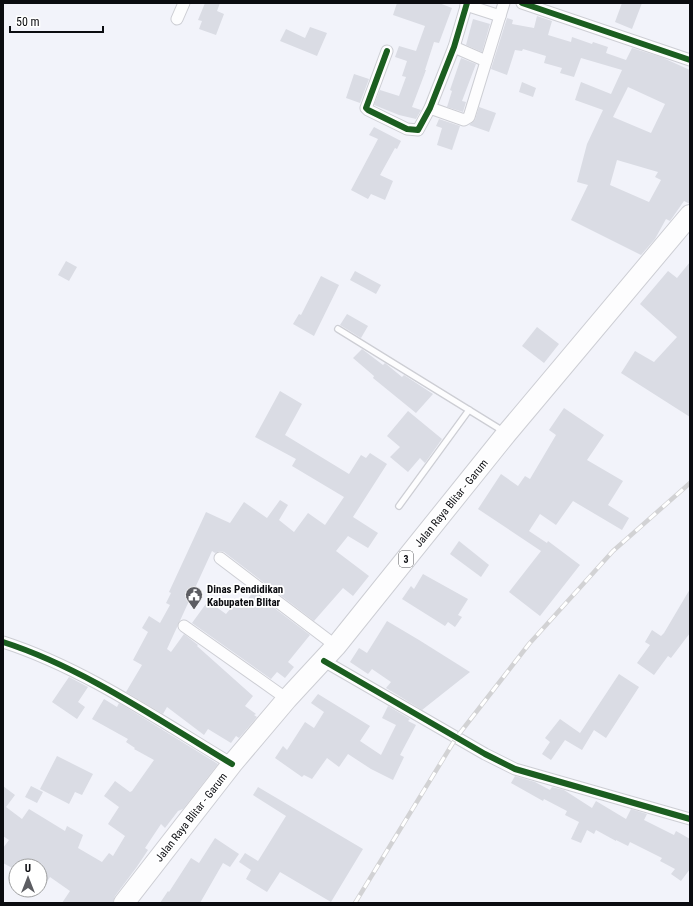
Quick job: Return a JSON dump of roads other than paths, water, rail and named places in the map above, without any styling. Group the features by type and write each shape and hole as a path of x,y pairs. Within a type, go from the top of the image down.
{"highway":[{"name":"Jalan Raya Blitar - Garum","path":"124,903 232,764 287,699 330,654 507,433 690,215"}],"street":[{"path":"177,20 184,3"},
{"path":"430,108 464,120 468,119 504,3"},
{"path":"522,3 690,60"},
{"path":"387,51 366,104 368,110 414,131 421,128 430,108 454,47 467,4 500,16"},
{"path":"454,47 486,61"},
{"path":"220,558 330,654 485,754 515,769 690,819"},
{"path":"184,626 287,699"},
{"path":"3,642 54,661 119,696 232,764"}],"lane":[{"path":"338,329 507,433"},
{"path":"398,506 470,410"}],"railway":[{"path":"355,903 456,738 529,644 613,551 690,483"}],"place":[{"name":"Dinas Pendidikan Kabupaten Blitar","path":"194,610"}]}
